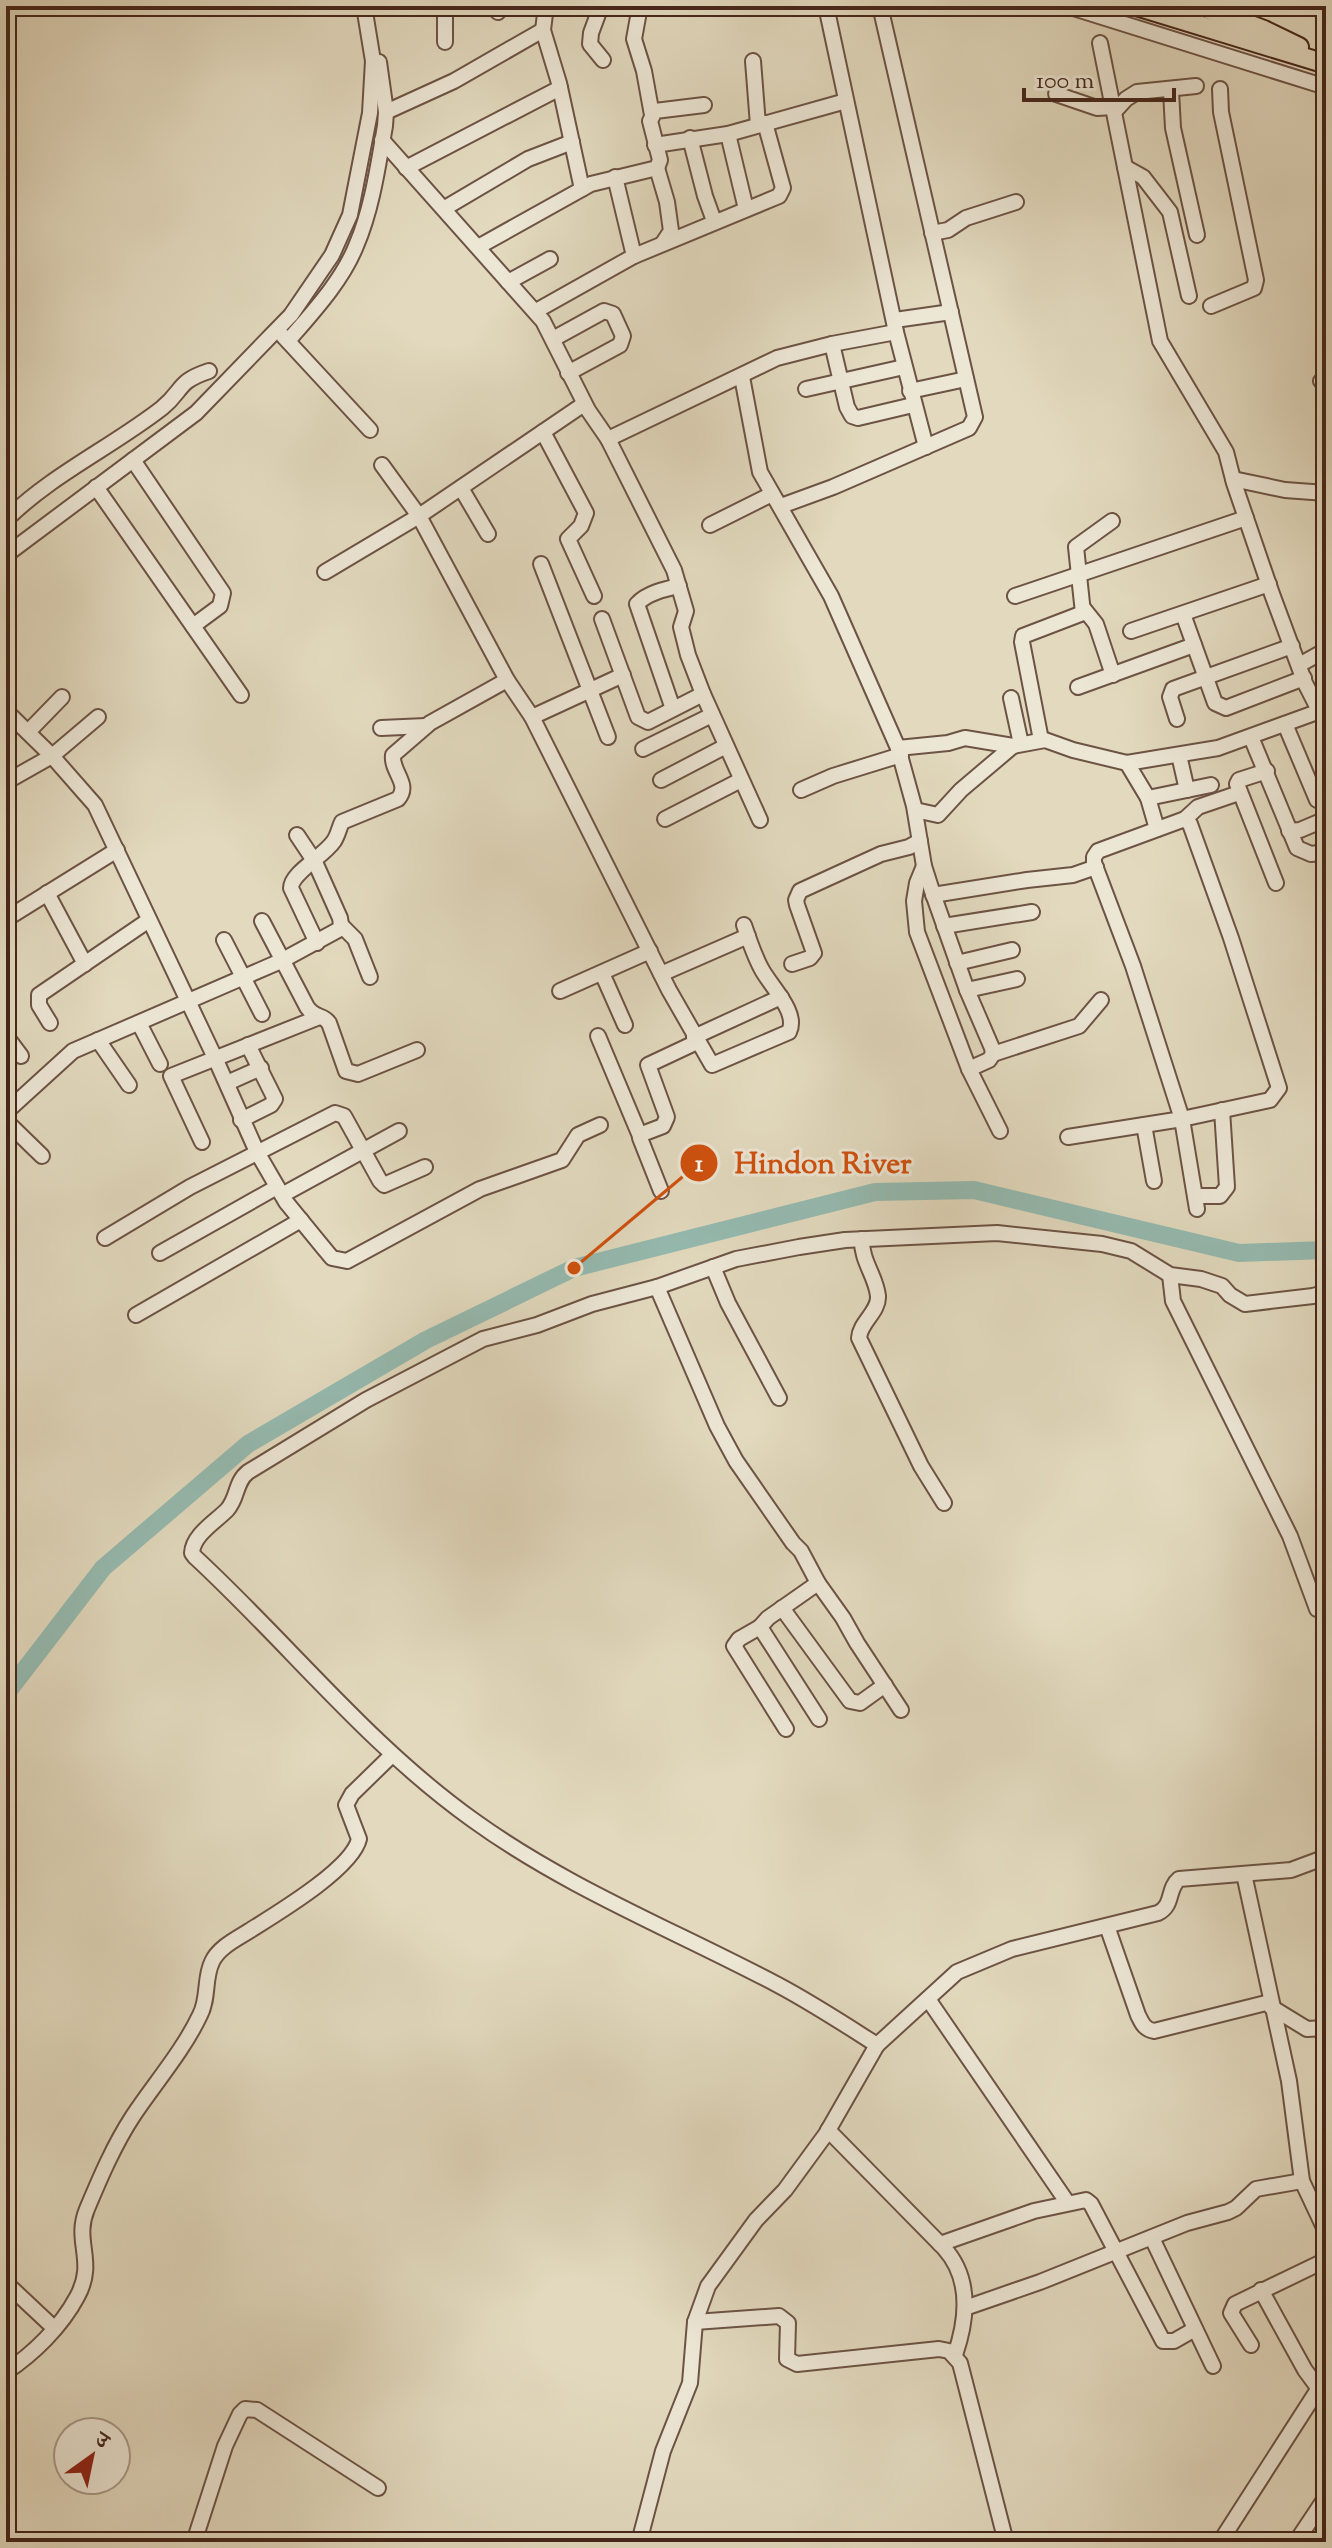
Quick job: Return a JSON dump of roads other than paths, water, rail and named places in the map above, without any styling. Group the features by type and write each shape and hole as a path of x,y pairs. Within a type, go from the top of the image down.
{"main road":[{"path":"1136,6 1326,63"},
{"path":"1200,6 1274,35 1326,63"}],"street":[{"path":"445,6 445,42"},
{"path":"546,6 543,30 560,88 582,189"},
{"path":"601,6 590,44 603,60"},
{"path":"640,6 634,39 652,115"},
{"path":"826,6 904,367 926,447"},
{"path":"710,525 776,500 851,480 969,428 974,423 880,6"},
{"path":"1067,6 1326,87"},
{"path":"288,341 314,311 356,247 382,140 386,112 382,75 365,11"},
{"path":"6,555 196,413 291,315 332,255 350,215 370,113 373,72 365,11"},
{"path":"386,112 454,81 543,30"},
{"path":"801,790 899,751 965,738 1017,745 1041,740 1127,763 1218,748 1285,724 1323,718 1301,672 1223,446 1160,341 1100,43"},
{"path":"536,311 634,256 782,193 761,124 753,61"},
{"path":"1056,94 1097,108 1114,109 1137,92 1171,91 1196,86"},
{"path":"406,168 560,88"},
{"path":"1211,306 1254,288 1256,280 1221,112 1220,89"},
{"path":"1171,91 1173,128 1197,235"},
{"path":"655,145 728,134 846,101"},
{"path":"663,243 671,231 657,168 660,160 650,121 655,111 704,105"},
{"path":"728,134 746,209"},
{"path":"690,138 714,221"},
{"path":"382,140 536,311 553,339 584,404 608,439 668,556 687,615 682,625 684,642 703,694 760,820"},
{"path":"445,208 528,159 572,142"},
{"path":"1125,167 1143,177 1170,212 1189,296"},
{"path":"478,247 582,189 615,177 657,168"},
{"path":"615,177 634,256"},
{"path":"932,233 948,230 966,218 1016,202"},
{"path":"508,282 550,259"},
{"path":"553,339 604,311 613,314 623,336 620,345 568,373"},
{"path":"608,439 777,358 951,312"},
{"path":"277,330 370,430"},
{"path":"832,344 847,407 852,416 858,418 966,379"},
{"path":"806,389 904,367"},
{"path":"6,520 80,463 162,408 187,379 209,371"},
{"path":"742,377 760,472 831,596 899,751 915,810 924,866 957,963 993,1054"},
{"path":"325,572 419,516 584,404"},
{"path":"543,432 586,513 581,526 568,539 594,596"},
{"path":"133,460 223,593 220,606 193,626"},
{"path":"382,465 419,516 507,680 532,717 661,974 712,1065 789,1032 792,1022 781,997 763,973 746,931 661,974"},
{"path":"1233,479 1285,490 1326,493"},
{"path":"96,487 241,695"},
{"path":"461,488 488,534"},
{"path":"1015,596 1246,518"},
{"path":"1112,521 1076,547 1084,609 1096,624 1113,675"},
{"path":"541,564 608,737"},
{"path":"1131,631 1269,584"},
{"path":"673,709 637,604 661,590 679,586"},
{"path":"1041,740 1023,636 1078,616 1084,609"},
{"path":"1183,614 1215,703 1226,708 1301,672 1326,650"},
{"path":"602,619 638,717 643,722 703,694"},
{"path":"1078,687 1194,645"},
{"path":"1177,719 1169,693 1173,689 1292,646"},
{"path":"532,717 623,675"},
{"path":"317,943 290,883 294,877 315,862 337,837 342,822 398,799 403,794 392,758 426,726 507,680"},
{"path":"1311,695 1326,687"},
{"path":"28,732 62,697"},
{"path":"1011,698 1017,745"},
{"path":"6,711 52,756 95,805 257,1152 280,1191 332,1258 347,1261 480,1189 562,1160 578,1135 600,1125"},
{"path":"643,749 712,715"},
{"path":"6,782 52,756 98,717"},
{"path":"1285,724 1317,800"},
{"path":"381,728 426,726"},
{"path":"1251,737 1267,771 1291,839 1303,852 1326,852"},
{"path":"915,810 938,815 961,790 1017,745"},
{"path":"661,780 726,746"},
{"path":"1179,755 1187,790"},
{"path":"1127,763 1148,798 1157,829"},
{"path":"1267,771 1239,780 1237,784 1276,883"},
{"path":"665,819 741,780"},
{"path":"1148,798 1211,785"},
{"path":"1222,1110 1227,1187 1220,1196 1196,1202 1182,1119 1094,857 1098,851 1185,819 1198,807 1239,793"},
{"path":"1068,1137 1182,1119 1270,1100 1279,1088 1231,938 1194,833 1185,819"},
{"path":"1289,831 1300,830 1326,819"},
{"path":"297,835 315,862 341,925 355,939 370,977"},
{"path":"792,964 810,958 814,953 797,905 800,891 881,854 920,841"},
{"path":"6,919 117,850"},
{"path":"924,866 914,901 917,932 969,1069 1000,1131"},
{"path":"933,895 1073,875 1096,867"},
{"path":"47,893 85,964"},
{"path":"944,926 1032,912"},
{"path":"50,1023 39,1005 39,995 149,920"},
{"path":"262,921 307,1007 317,1018"},
{"path":"6,1112 73,1051 281,961 317,943 341,925"},
{"path":"224,940 262,1014"},
{"path":"957,963 1012,950"},
{"path":"560,991 650,951"},
{"path":"602,973 625,1025"},
{"path":"967,990 1017,979"},
{"path":"640,1136 663,1126 667,1117 648,1065 781,997"},
{"path":"969,1069 989,1060 993,1054 1079,1026 1101,1000"},
{"path":"949,1016 977,1012"},
{"path":"202,1142 171,1076 317,1018 325,1018 329,1023 342,1064 352,1075 417,1050"},
{"path":"139,1023 160,1064"},
{"path":"6,1036 21,1056"},
{"path":"598,1036 661,1191"},
{"path":"98,1040 129,1085"},
{"path":"241,1120 271,1105 275,1099 248,1045"},
{"path":"227,1083 261,1068"},
{"path":"105,1238 190,1187 335,1113 344,1116 384,1185 425,1167"},
{"path":"6,1121 42,1156"},
{"path":"1144,1125 1154,1181"},
{"path":"160,1253 399,1131"},
{"path":"136,1315 301,1220"},
{"path":"877,2045 776,1984 532,1858 473,1821 392,1755 195,1557 192,1553 194,1543 232,1503 239,1481 248,1472 391,1386 483,1339 537,1325 592,1304 657,1287 754,1255 862,1239 997,1233 1102,1244 1138,1255 1170,1275 1211,1282 1245,1304 1326,1292"},
{"path":"862,1239 862,1254 878,1297 860,1330 859,1338 916,1455 944,1503"},
{"path":"713,1267 732,1312 779,1398"},
{"path":"1170,1275 1173,1301 1290,1536 1317,1609 1326,1611"},
{"path":"657,1287 717,1426 757,1493 801,1551 818,1583 901,1710"},
{"path":"786,1729 734,1646 746,1633 760,1627 762,1622 818,1583"},
{"path":"782,1608 850,1701 860,1703 885,1685"},
{"path":"760,1627 819,1719"},
{"path":"6,2372 23,2361 75,2300 86,2278 82,2229 86,2210 131,2118 191,2033 202,2012 213,1959 351,1856 359,1839 346,1805 352,1794 392,1755"},
{"path":"639,2542 663,2451 690,2383 695,2322 708,2286 756,2220 785,2190 828,2130 877,2045 957,1972 1012,1949 1164,1910 1179,1879 1291,1870 1326,1857"},
{"path":"1244,1874 1289,2081 1302,2181 1326,2232"},
{"path":"1107,1926 1138,2015 1148,2030 1271,2004 1307,2029 1326,2028"},
{"path":"928,1999 1067,2202"},
{"path":"828,2130 940,2244 956,2265 965,2308 963,2331 955,2355 963,2372 1006,2542"},
{"path":"965,2308 1187,2223 1236,2208 1256,2189 1302,2181"},
{"path":"940,2244 1000,2222 1067,2202 1086,2200 1091,2204 1163,2341 1174,2341 1195,2329"},
{"path":"1152,2238 1213,2366"},
{"path":"1251,2345 1231,2308 1261,2290 1326,2260"},
{"path":"6,2283 54,2328"},
{"path":"1220,2542 1322,2383 1305,2370 1261,2290"},
{"path":"695,2322 779,2316 788,2323 787,2359 797,2364 939,2349 955,2355"},
{"path":"194,2542 225,2446 245,2409 257,2410 378,2488"},
{"path":"1296,2542 1326,2497"}],"waterway":[{"path":"6,1694 103,1568 248,1444 426,1340 574,1268 875,1192 974,1190 1239,1253 1326,1250"}],"place":[{"name":"Hindon River","path":"574,1268"}]}
